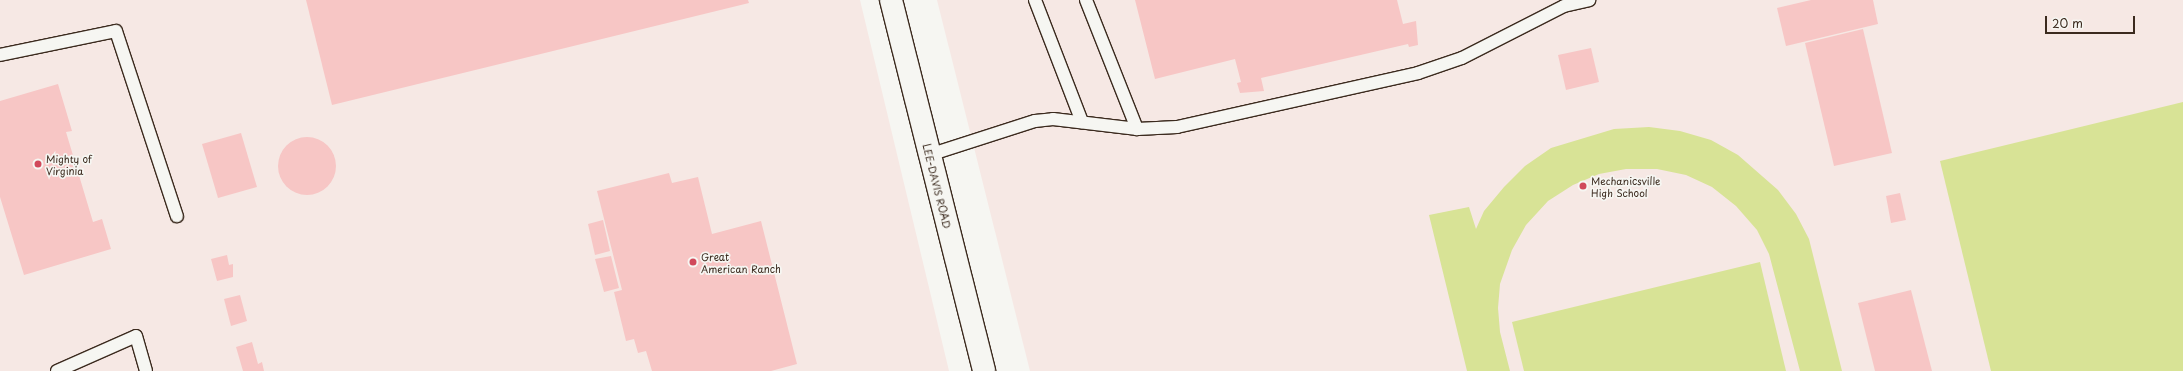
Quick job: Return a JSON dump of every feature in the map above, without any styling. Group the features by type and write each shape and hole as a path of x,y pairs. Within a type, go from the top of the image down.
{"main road":[{"name":"LEE-DAVIS ROAD","path":"891,0 984,371"}],"lane":[{"path":"1035,0 1082,122"},
{"path":"1086,0 1137,129"},
{"path":"929,155 1035,121 1053,119 1137,129 1177,127 1418,73 1462,58 1564,6 1589,0"},
{"path":"0,55 116,31 177,216"},
{"path":"57,371 136,336 146,371"}],"shaded area":[{"path":"0,0 860,0 949,371 0,371"},
{"name":"Mechanicsville High School","path":"937,0 2183,0 2183,371 1030,371"}],"green space":[{"path":"2183,102 2183,371 1991,371 1940,161"},
{"path":"1649,127 1680,131 1711,140 1738,155 1778,190 1796,214 1809,239 1842,371 1800,371 1769,254 1757,230 1736,206 1712,187 1686,175 1657,169 1626,169 1599,174 1573,185 1548,201 1526,225 1512,250 1500,284 1498,308 1500,332 1510,371 1467,371 1429,215 1469,207 1476,229 1484,211 1504,187 1525,166 1551,148 1614,129"},
{"path":"1760,262 1786,371 1524,371 1512,322"}],"building":[{"path":"306,0 748,0 749,3 332,105"},
{"path":"1135,0 1397,0 1403,24 1416,21 1418,45 1409,47 1408,44 1261,78 1264,91 1240,93 1237,83 1241,82 1235,59 1155,79"},
{"path":"1811,0 1873,0 1878,24 1786,46 1777,8"},
{"path":"1863,29 1892,153 1834,166 1805,43"},
{"path":"1591,48 1599,82 1566,90 1558,55"},
{"name":"Mighty of Virginia","path":"58,84 72,131 66,132 93,222 102,219 111,249 24,275 0,197 0,101"},
{"path":"241,133 257,187 218,198 202,144"},
{"path":"301,137 313,137 328,145 336,160 336,172 328,187 313,195 301,195 286,187 278,172 278,160 286,145"},
{"name":"Great American Ranch","path":"669,173 672,183 698,177 712,234 761,221 797,364 771,371 652,371 646,351 638,353 634,339 626,341 614,292 622,290 597,191"},
{"path":"1900,193 1906,220 1891,223 1886,196"},
{"path":"603,220 610,251 595,255 588,224"},
{"path":"227,255 229,265 233,264 233,277 217,281 211,259"},
{"path":"611,256 619,288 604,292 595,259"},
{"path":"1911,290 1932,371 1875,371 1858,303"},
{"path":"240,295 247,321 231,326 224,299"},
{"path":"252,342 258,364 262,362 264,371 243,371 236,347"}],"place":[{"name":"Mighty of Virginia","path":"38,164"},
{"name":"Mechanicsville High School","path":"1583,186"},
{"name":"Great American Ranch","path":"693,262"}]}
